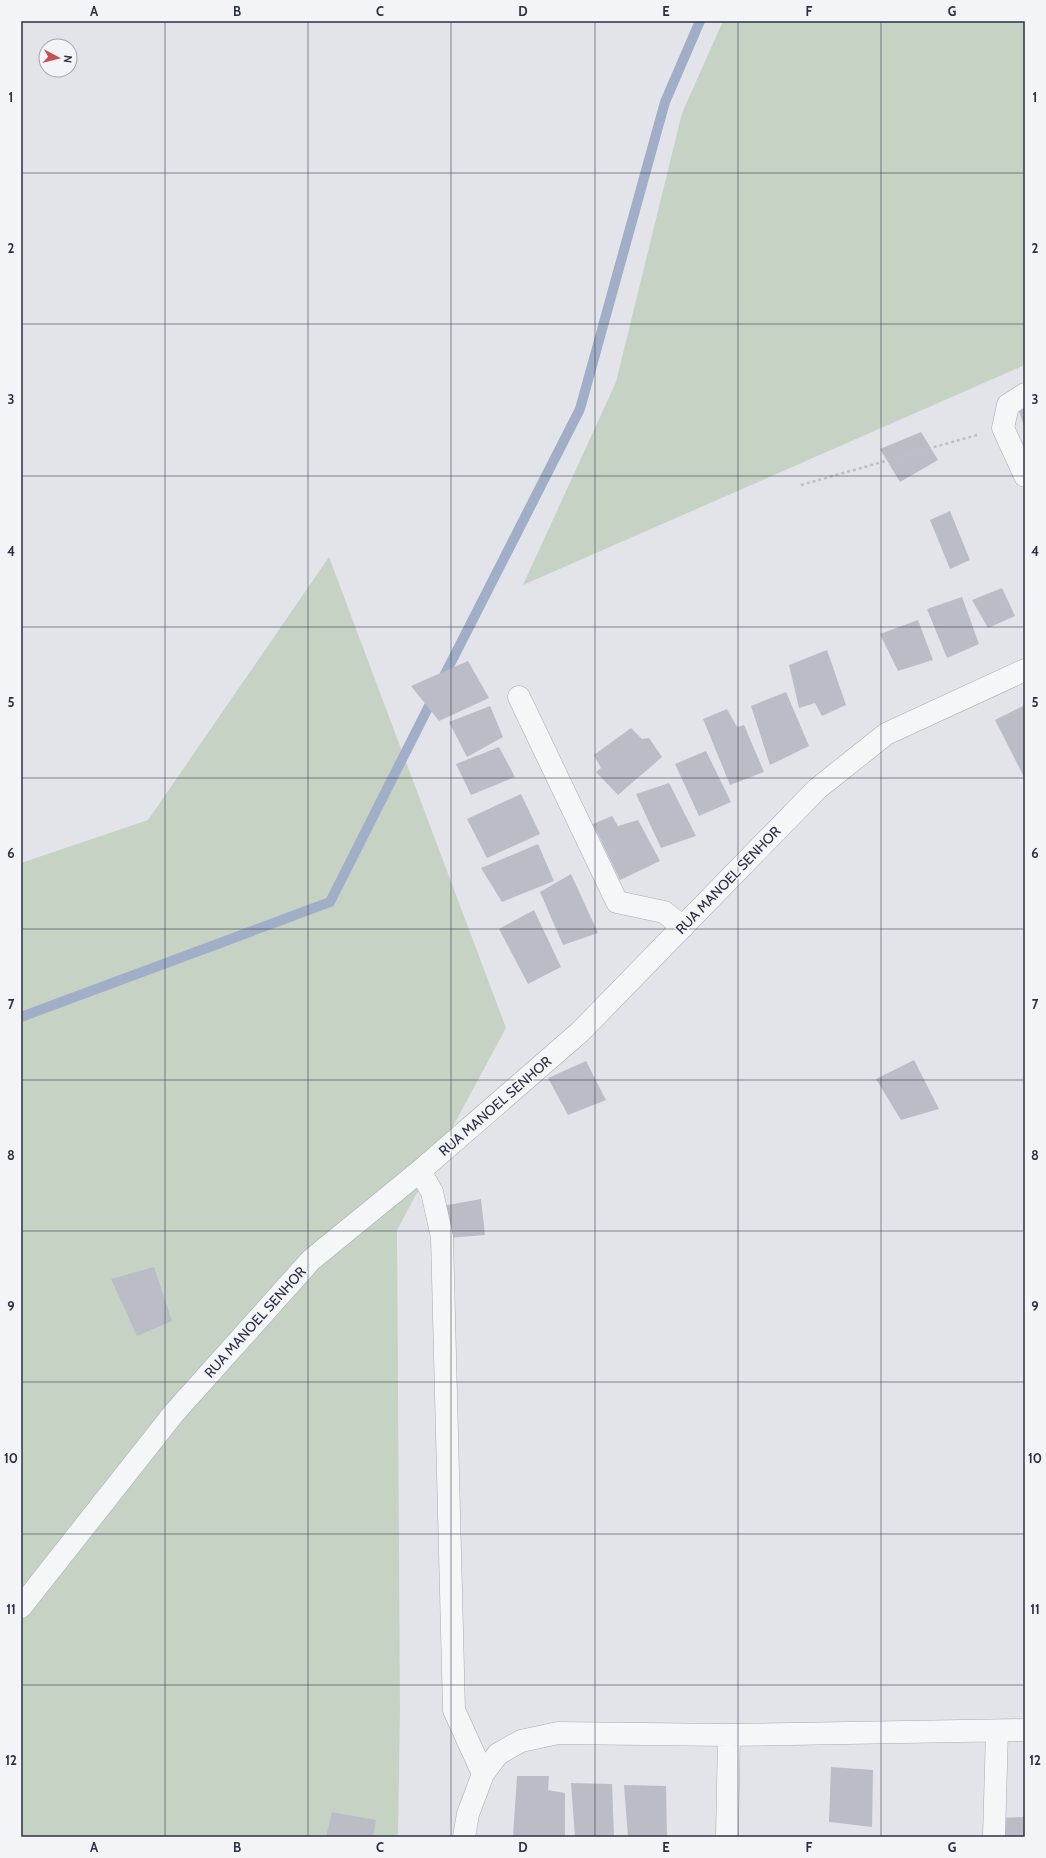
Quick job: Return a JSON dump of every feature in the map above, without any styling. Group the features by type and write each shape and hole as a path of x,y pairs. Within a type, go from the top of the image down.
{"street":[{"path":"1025,394 1008,405 1003,428 1025,476"},
{"name":"RUA MANOEL SENHOR","path":"21,1607 174,1413 311,1260 420,1171 580,1032 817,789 886,734 1025,670"},
{"path":"519,697 617,902 664,912 683,927"},
{"path":"420,1171 432,1192 442,1237 454,1710 483,1774"},
{"path":"464,1837 468,1814 483,1774 498,1754 521,1741 558,1733 729,1735 1025,1730"},
{"path":"994,1837 996,1731"},
{"path":"727,1837 729,1735"}],"path":[{"path":"801,485 1003,428"}],"green space":[{"path":"723,21 1025,21 1025,365 523,585 616,382 682,113"},
{"path":"329,557 506,1028 397,1230 400,1711 398,1837 21,1837 21,863 148,820"}],"building":[{"path":"1025,403 1025,429 1017,406"},
{"path":"921,432 938,460 900,482 880,449"},
{"path":"950,511 970,560 950,569 930,520"},
{"path":"1002,588 1015,616 988,628 972,600"},
{"path":"962,597 979,644 947,658 927,609"},
{"path":"918,620 933,660 898,671 880,634"},
{"path":"827,650 846,705 822,716 815,703 799,708 789,665"},
{"path":"468,661 489,698 439,721 411,686"},
{"path":"786,692 809,746 770,765 751,706"},
{"path":"1025,705 1025,774 1023,775 995,720"},
{"path":"490,706 503,737 467,757 449,722"},
{"path":"727,709 737,727 744,725 764,772 730,785 703,719"},
{"path":"631,728 642,739 649,738 662,757 618,795 596,772 601,768 594,755"},
{"path":"499,747 515,777 471,795 456,764"},
{"path":"706,751 731,802 699,816 675,764"},
{"path":"669,783 696,836 661,848 636,794"},
{"path":"521,794 540,834 487,858 467,819"},
{"path":"612,816 618,826 638,820 660,861 620,880 593,824"},
{"path":"538,844 554,881 502,902 481,868"},
{"path":"571,874 598,933 563,945 540,892"},
{"path":"534,910 561,967 528,984 499,929"},
{"path":"914,1060 939,1109 901,1120 876,1079"},
{"path":"586,1061 606,1100 568,1115 548,1078"},
{"path":"481,1199 485,1235 448,1238 442,1206"},
{"path":"154,1267 172,1321 137,1336 111,1279"},
{"path":"831,1767 873,1770 872,1827 829,1822"},
{"path":"517,1776 549,1776 548,1790 565,1793 565,1837 513,1837"},
{"path":"571,1783 612,1784 614,1837 575,1837"},
{"path":"624,1785 666,1786 667,1837 628,1837"},
{"path":"332,1812 376,1820 373,1837 326,1837"},
{"path":"1025,1817 1025,1837 1000,1837 999,1818"}],"waterway":[{"path":"441,682 580,409 665,102 700,21"},
{"path":"21,1017 330,902 434,696"}]}
